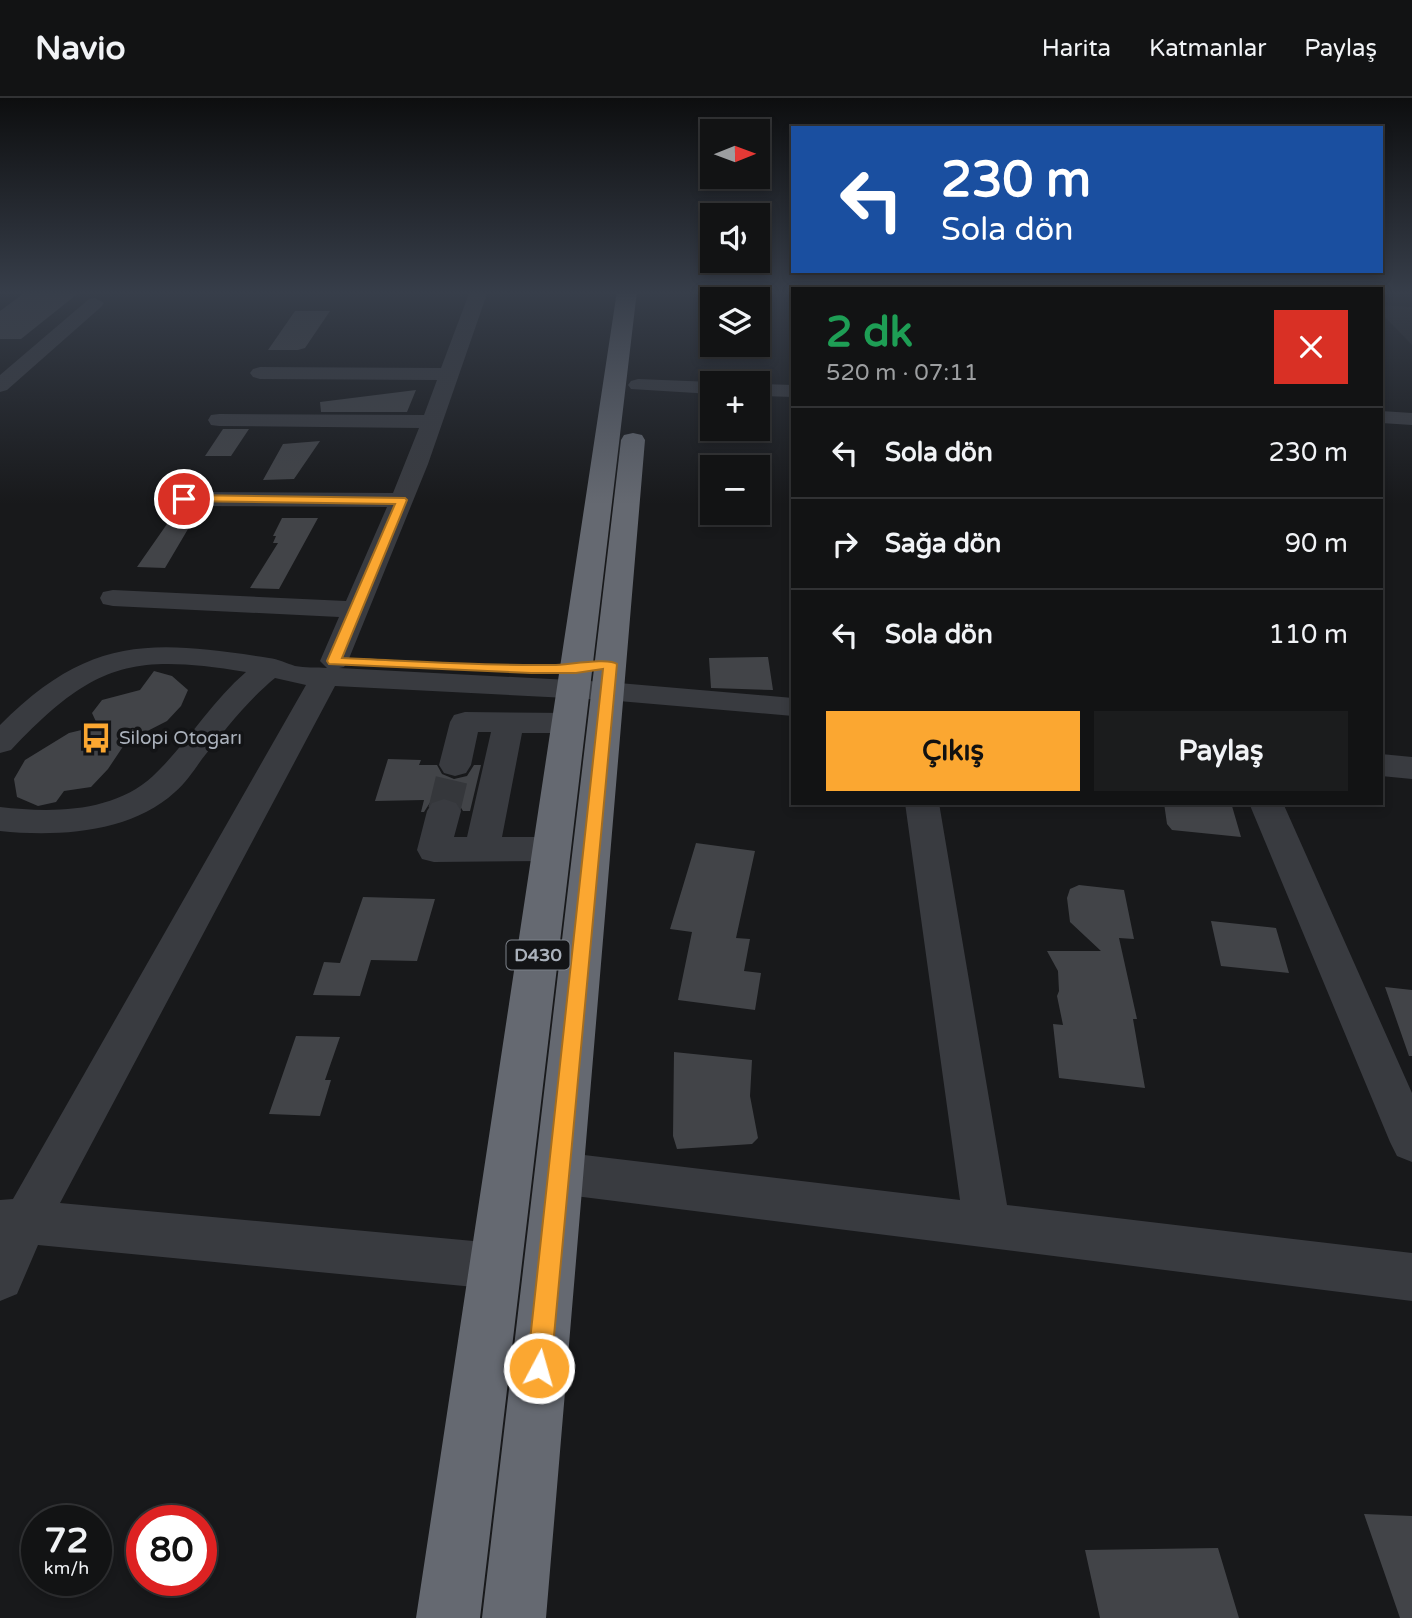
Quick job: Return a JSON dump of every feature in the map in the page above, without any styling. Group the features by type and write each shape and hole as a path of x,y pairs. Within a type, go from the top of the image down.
{"highway":[{"name":"D430","path":"514,1618 559,1173 587,688 620,362"},
{"name":"D430","path":"447,1618 552,849 587,688 640,362"}],"street":[{"path":"0,386 28,362"},
{"path":"0,1277 13,1220 329,669 402,500 453,362"},
{"path":"314,421 345,372"},
{"path":"260,373 448,374"},
{"path":"638,385 700,388"},
{"path":"770,390 791,391"},
{"path":"1383,417 1412,419"},
{"path":"219,420 432,422"},
{"path":"184,499 402,500"},
{"path":"113,598 355,610"},
{"path":"0,743 33,708 67,681 128,656 176,654 271,667 293,675 329,669 587,688 791,707"},
{"path":"0,819 23,823 71,821 135,805 163,785 240,693 271,667"},
{"path":"455,765 465,722 508,723 587,688"},
{"path":"482,849 508,723"},
{"path":"1383,765 1412,768"},
{"path":"922,805 987,1225"},
{"path":"1267,805 1412,1142"},
{"path":"444,811 435,850 552,849"},
{"path":"559,1173 1412,1277"},
{"path":"13,1220 495,1266"}],"building":[{"path":"416,390 407,412 321,412 320,402"},
{"path":"223,429 249,429 231,456 205,456"},
{"path":"320,441 294,479 263,480 283,444"},
{"path":"282,518 318,518 279,589 250,588 278,543 273,543 276,536 273,536"},
{"path":"167,524 191,524 165,568 137,567"},
{"path":"768,657 773,690 711,688 709,658"},
{"name":"Silopi Otogarı","path":"154,671 172,676 188,690 181,706 167,721 126,742 108,769 91,787 64,791 56,802 38,806 17,797 14,779 25,760 69,733 98,726 92,713 102,700 140,690"},
{"path":"388,759 421,760 419,765 437,765 442,774 454,779 467,776 474,765 481,765 470,811 463,811 457,801 445,797 431,801 424,812 421,812 424,800 375,801"},
{"path":"1164,805 1232,806 1241,837 1172,830 1167,824"},
{"path":"696,843 755,851 736,938 750,939 744,971 761,973 755,1010 678,1000 692,932 670,929"},
{"path":"1079,885 1124,890 1134,939 1119,938 1137,1019 1133,1019 1145,1088 1059,1078 1053,1024 1063,1025 1057,996 1058,971 1047,951 1101,951 1070,922 1067,898 1070,889"},
{"path":"363,897 435,899 417,961 371,960 360,996 313,995 324,962 340,963"},
{"path":"1211,921 1276,928 1289,973 1221,966"},
{"path":"1385,987 1412,990 1412,1056 1409,1056"},
{"path":"296,1036 340,1037 325,1080 331,1080 320,1116 269,1114"},
{"path":"674,1052 752,1060 750,1096 758,1138 752,1144 677,1149 673,1136"},
{"path":"1364,1514 1412,1516 1412,1618 1400,1618"},
{"path":"1218,1548 1239,1618 1100,1618 1085,1550"}],"tunnel":[{"path":"444,811 455,765"}],"place":[{"name":"Silopi Otogarı","path":"96,738"}],"route":[{"path":"184,499 402,500 334,661 531,669 576,669 610,664 539,1368"}]}
